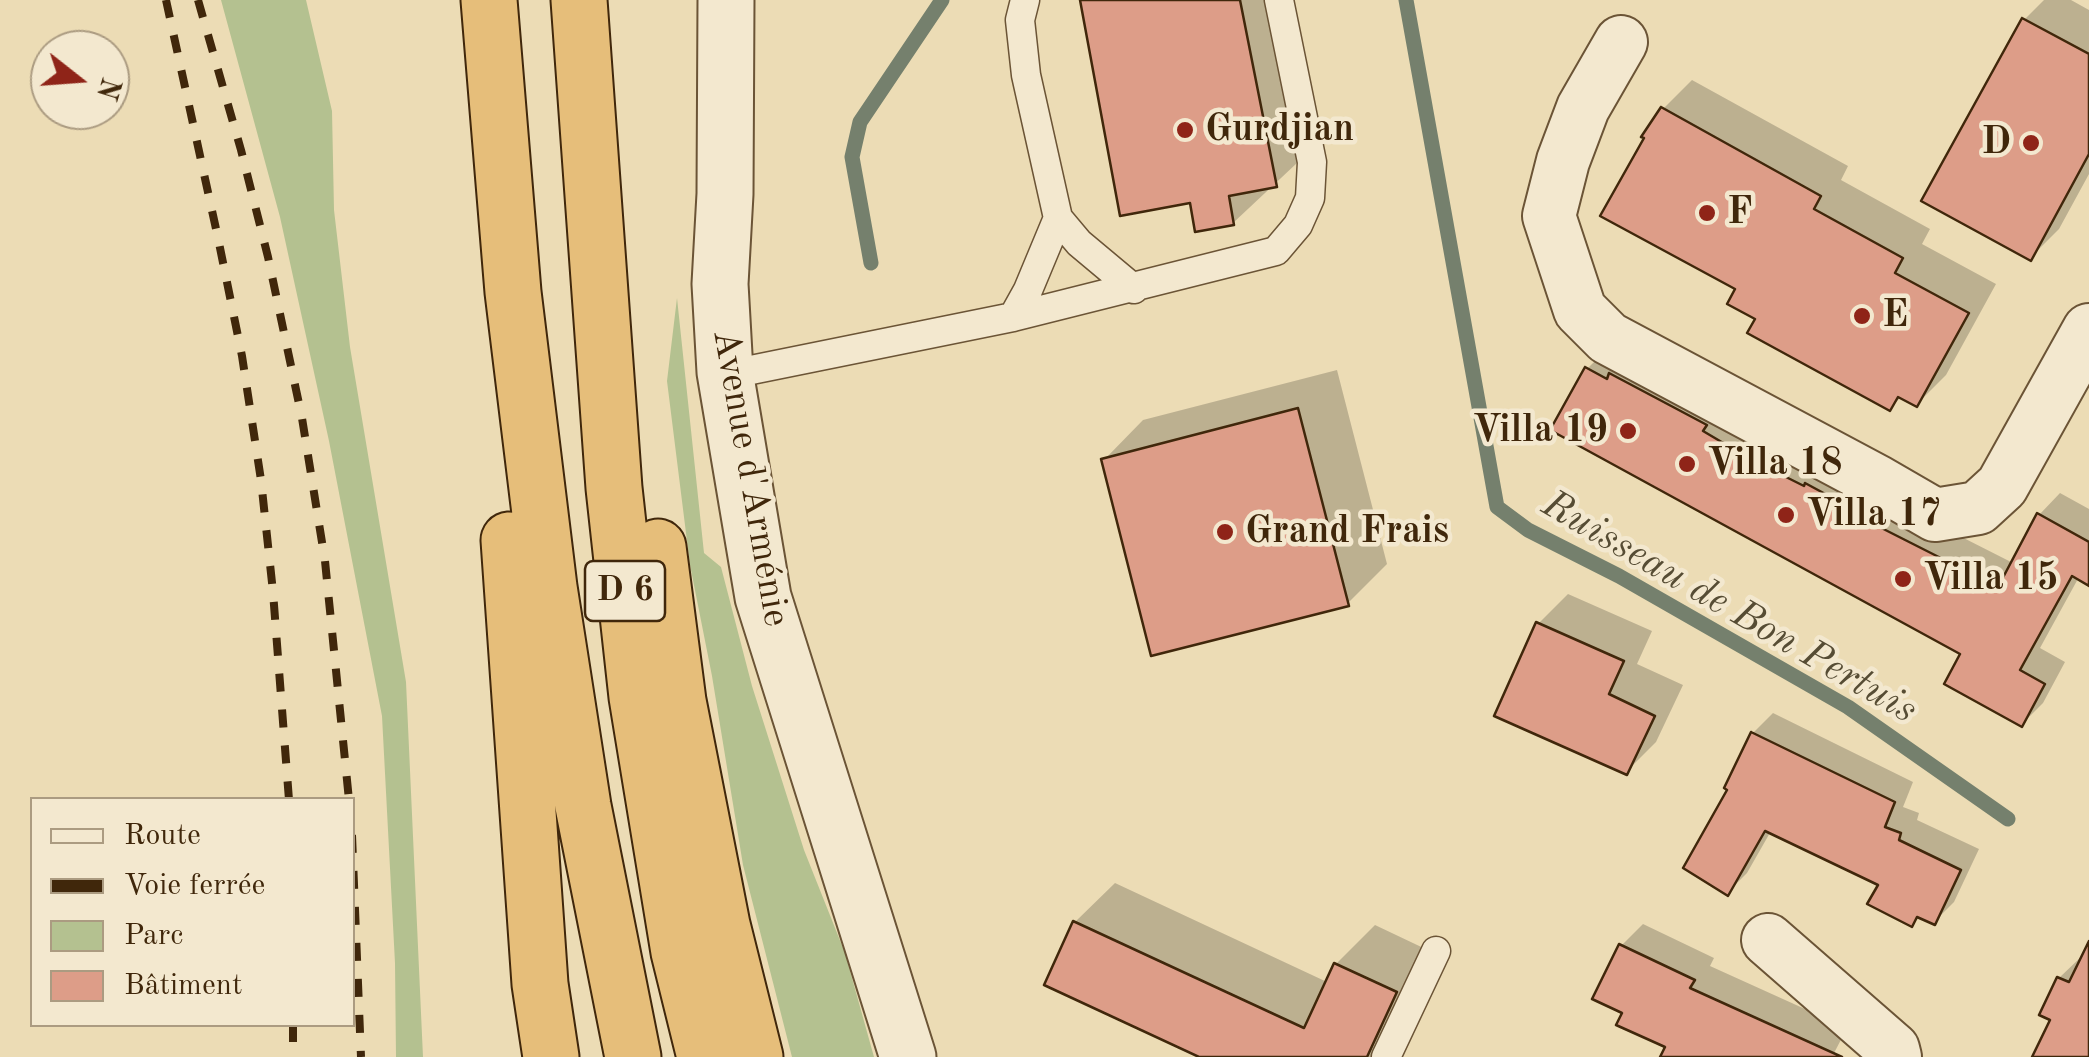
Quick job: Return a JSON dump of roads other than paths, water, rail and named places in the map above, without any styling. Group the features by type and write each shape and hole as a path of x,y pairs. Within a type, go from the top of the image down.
{"highway":[{"name":"D 6","path":"489,0 513,292 549,587 582,806 633,1057"},
{"name":"D 6","path":"580,0 614,488 638,698 678,952 705,1057"},
{"path":"589,119 647,466 678,701 722,925 755,1057"},
{"path":"513,292 507,500 539,966 551,1057"}],"street":[{"name":"Avenue d'Arménie","path":"726,0 725,194 720,284 725,372 763,597 908,1057"},
{"path":"1621,42 1582,108 1550,216 1580,310 1608,338 1935,515 1978,508 2002,486 2089,330"},
{"path":"1768,940 1893,1049 1895,1057"}],"lane":[{"path":"1026,0 1020,20 1026,75 1058,218 1079,243 1134,288"},
{"path":"725,372 1013,318 1276,251 1298,225 1310,198 1312,162 1279,0"},
{"path":"1013,318 1058,218"},
{"path":"1386,1057 1436,951"}],"waterway":[{"path":"871,263 852,157 860,122 942,0"},
{"name":"Ruisseau de Bon Pertuis","path":"1406,0 1497,507 1528,530 1619,576 1848,707 2008,819"}],"railway":[{"path":"166,0 242,356 273,592 289,797"},
{"path":"198,0 268,257 302,418 325,561 349,797"},
{"path":"355,909 361,1057"},
{"path":"293,1027 293,1057"}],"place":[{"name":"Gurdjian","path":"1185,130"},
{"name":"D","path":"2031,143"},
{"name":"F","path":"1707,213"},
{"name":"E","path":"1862,316"},
{"name":"Villa 19","path":"1628,431"},
{"name":"Villa 18","path":"1687,464"},
{"name":"Villa 17","path":"1786,515"},
{"name":"Grand Frais","path":"1225,532"},
{"name":"Villa 15","path":"1903,579"}]}
